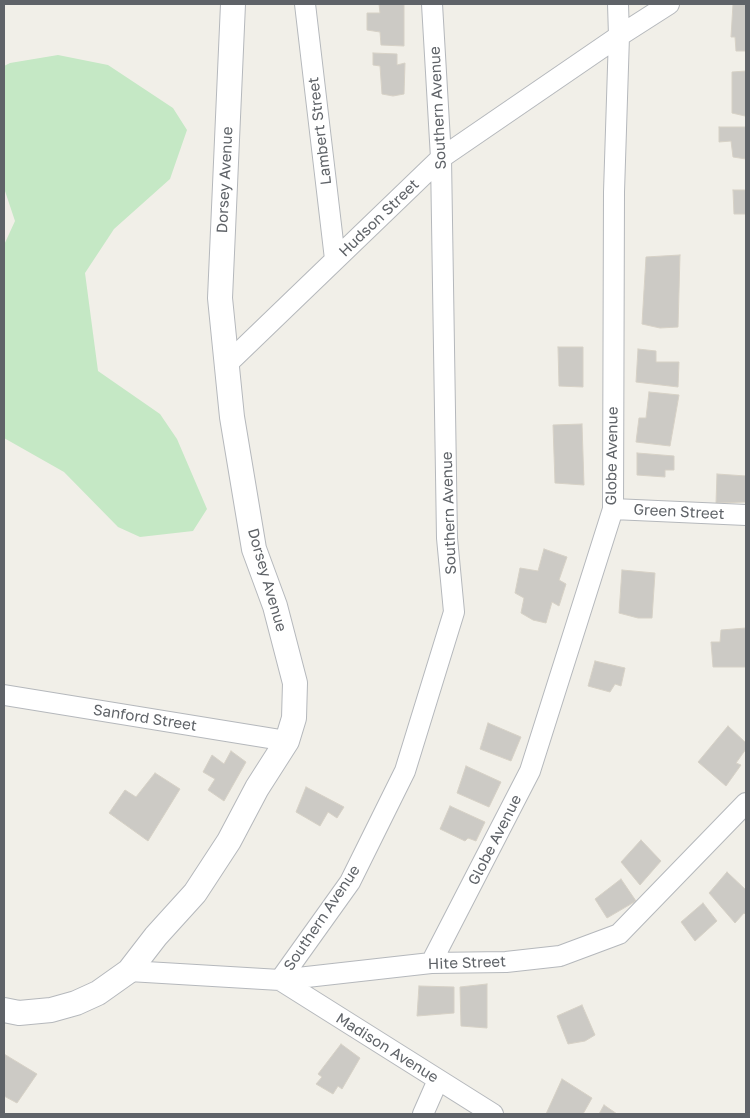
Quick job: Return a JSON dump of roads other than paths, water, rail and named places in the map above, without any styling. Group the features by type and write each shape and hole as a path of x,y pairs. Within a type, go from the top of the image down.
{"street":[{"name":"Dorsey Avenue","path":"4,1010 19,1013 51,1010 76,1003 98,993 129,971 156,936 195,894 229,841 258,788 287,742 294,718 295,682 275,606 254,549 232,417 220,298 233,4"},
{"name":"Lambert Street","path":"305,4 335,259"},
{"name":"Southern Avenue","path":"280,980 350,882 405,771 454,612 447,538 441,158 432,4"},
{"name":"Globe Avenue","path":"431,963 530,771 613,509 614,192 619,36 618,4"},
{"name":"Hudson Street","path":"226,365 441,158 669,4"},
{"name":"Green Street","path":"613,509 746,515"},
{"name":"Sanford Street","path":"4,695 287,742"},
{"name":"Hite Street","path":"129,971 280,980 431,963 506,962 560,956 619,934 746,803"},
{"name":"Madison Avenue","path":"280,980 493,1114"},
{"path":"423,1114 438,1080"}]}
